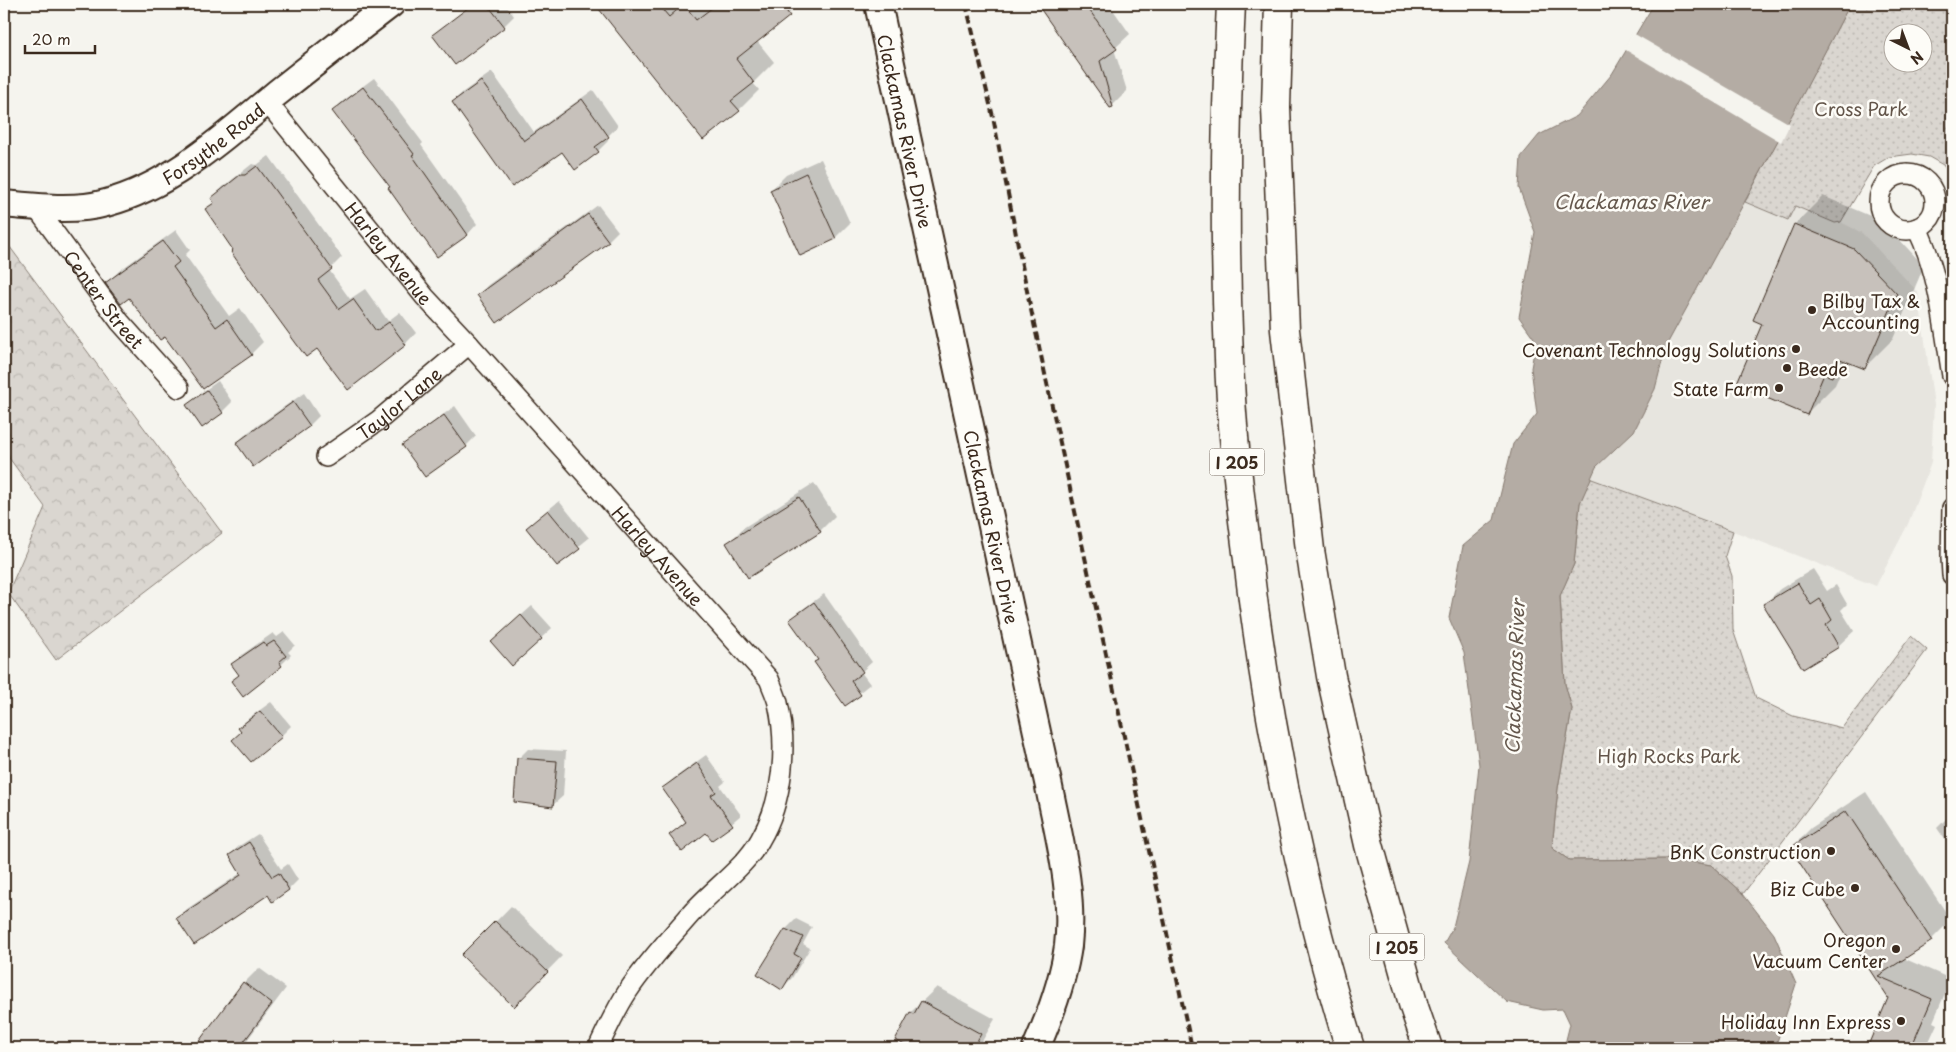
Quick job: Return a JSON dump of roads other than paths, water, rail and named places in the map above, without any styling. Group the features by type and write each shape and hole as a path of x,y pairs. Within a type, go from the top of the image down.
{"highway":[{"name":"I 205","path":"1231,4 1226,219 1229,361 1238,478 1253,605 1276,752 1311,914 1350,1048"},
{"name":"I 205","path":"1279,4 1276,107 1285,330 1293,415 1310,550 1331,676 1369,845 1414,1007 1428,1048"}],"main road":[{"name":"Forsythe Road","path":"4,204 82,207 104,204 140,192 161,182 181,169 391,4"},
{"name":"Clackamas River Drive","path":"878,4 1050,796 1067,888 1068,944 1064,970 1057,996 1036,1048"}],"street":[{"name":"Harley Avenue","path":"267,102 424,297 769,678 778,702 782,732 781,773 774,806 760,841 735,872 712,891 692,913 627,992 598,1048"},
{"name":"Center Street","path":"35,206 120,322 180,388"},
{"path":"1917,228 1924,243 1937,291 1952,376"},
{"name":"Taylor Lane","path":"326,457 379,420 468,344"},
{"path":"1952,508 1952,575"}],"water":[{"name":"Clackamas River","path":"1654,4 1850,4 1666,346 1655,389 1634,431 1596,467 1580,503 1574,564 1560,596 1565,684 1572,709 1558,788 1552,848 1569,860 1674,859 1711,865 1743,894 1774,934 1796,984 1775,1048 1564,1048 1570,1024 1563,1009 1543,1010 1507,1002 1444,943 1453,927 1469,862 1479,765 1464,653 1449,618 1463,546 1494,520 1513,444 1537,414 1531,368 1536,341 1519,317 1535,232 1519,188 1521,157 1539,135 1577,116 1612,74"}],"railway":[{"path":"966,4 993,117 1028,296 1192,1048"}],"place":[{"name":"Bilby Tax & Accounting","path":"1812,310"},
{"name":"Covenant Technology Solutions","path":"1796,349"},
{"name":"Beede","path":"1787,368"},
{"name":"State Farm","path":"1779,388"},
{"name":"BnK Construction","path":"1831,851"},
{"name":"Biz Cube","path":"1855,888"},
{"name":"Oregon Vacuum Center","path":"1896,949"},
{"name":"Holiday Inn Express","path":"1901,1021"}],"park label":[{"name":"Cross Park","path":"1861,108"},
{"name":"High Rocks Park","path":"1669,755"}]}
